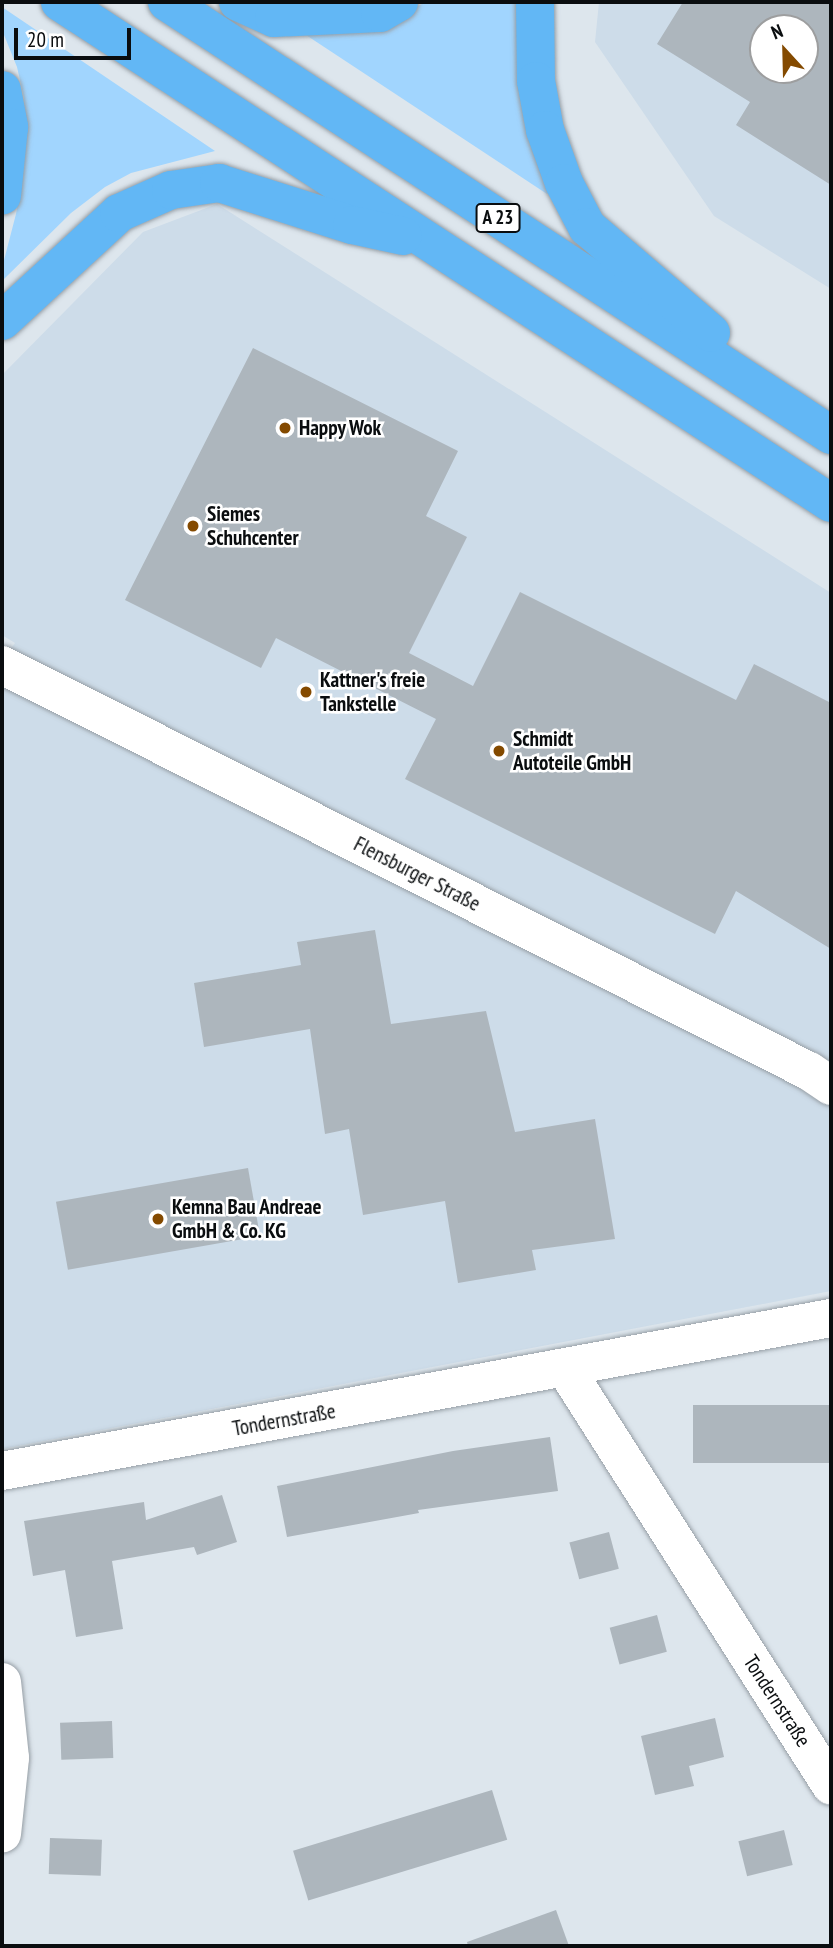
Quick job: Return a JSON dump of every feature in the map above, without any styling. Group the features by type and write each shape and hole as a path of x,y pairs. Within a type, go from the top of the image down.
{"highway":[{"name":"A 23","path":"60,2 831,503"},
{"name":"A 23","path":"167,2 831,435"},
{"path":"237,2 274,18 380,13 399,2"},
{"path":"535,2 536,81 545,130 564,183 587,227 831,435"},
{"path":"2,90 9,127 6,179 2,196"},
{"path":"2,321 119,213 171,190 219,183 352,225 428,241"}],"street":[{"name":"Flensburger Straße","path":"2,665 797,1065 831,1086"},
{"name":"Tondernstraße","path":"2,1471 831,1318"},
{"name":"Tondernstraße","path":"565,1368 831,1786"},
{"path":"2,1682 6,1759 2,1834"}],"shaded area":[{"path":"425,2 517,2 552,188 547,194 306,35 406,13"},
{"path":"599,2 831,2 831,289 714,216 595,42"},
{"path":"2,7 215,151 131,173 105,187 71,213 3,280 2,268 24,168 26,136 24,98 17,67 2,30"},
{"path":"217,204 831,593 831,1291 2,1449 2,661 15,643 2,635 2,375 143,232"}],"building":[{"path":"683,2 831,2 831,185 736,125 750,102 657,44"},
{"path":"253,348 458,451 426,516 467,537 409,653 473,686 520,592 736,700 754,664 831,703 831,949 736,891 715,934 405,779 436,719 276,638 261,668 125,600"},
{"path":"375,930 391,1024 486,1011 515,1132 595,1119 615,1239 532,1250 536,1270 458,1283 445,1201 363,1215 349,1129 325,1134 310,1029 204,1047 194,983 301,965 297,942"},
{"name":"Kemna Bau Andreae GmbH & Co. KG","path":"248,1168 260,1236 68,1270 56,1202"},
{"path":"693,1405 831,1405 831,1463 693,1463"},
{"path":"550,1437 558,1491 418,1510 419,1513 287,1537 277,1486 453,1451"},
{"path":"222,1495 237,1542 197,1555 194,1547 112,1561 123,1629 76,1637 65,1570 33,1576 24,1521 144,1502 146,1520"},
{"path":"609,1532 619,1569 579,1579 569,1543"},
{"path":"657,1615 667,1652 620,1664 610,1628"},
{"path":"715,1718 724,1757 689,1766 694,1786 655,1795 641,1736"},
{"path":"112,1721 113,1758 61,1760 60,1723"},
{"path":"492,1790 507,1840 308,1901 293,1851"},
{"path":"784,1830 793,1865 747,1876 738,1841"},
{"path":"50,1838 102,1840 101,1876 49,1874"},
{"path":"556,1910 569,1946 468,1946 467,1942"}],"place":[{"name":"Happy Wok","path":"285,428"},
{"name":"Siemes Schuhcenter","path":"193,526"},
{"name":"Kattner's freie Tankstelle","path":"306,692"},
{"name":"Schmidt Autoteile GmbH","path":"499,751"},
{"name":"Kemna Bau Andreae GmbH & Co. KG","path":"158,1219"}]}
